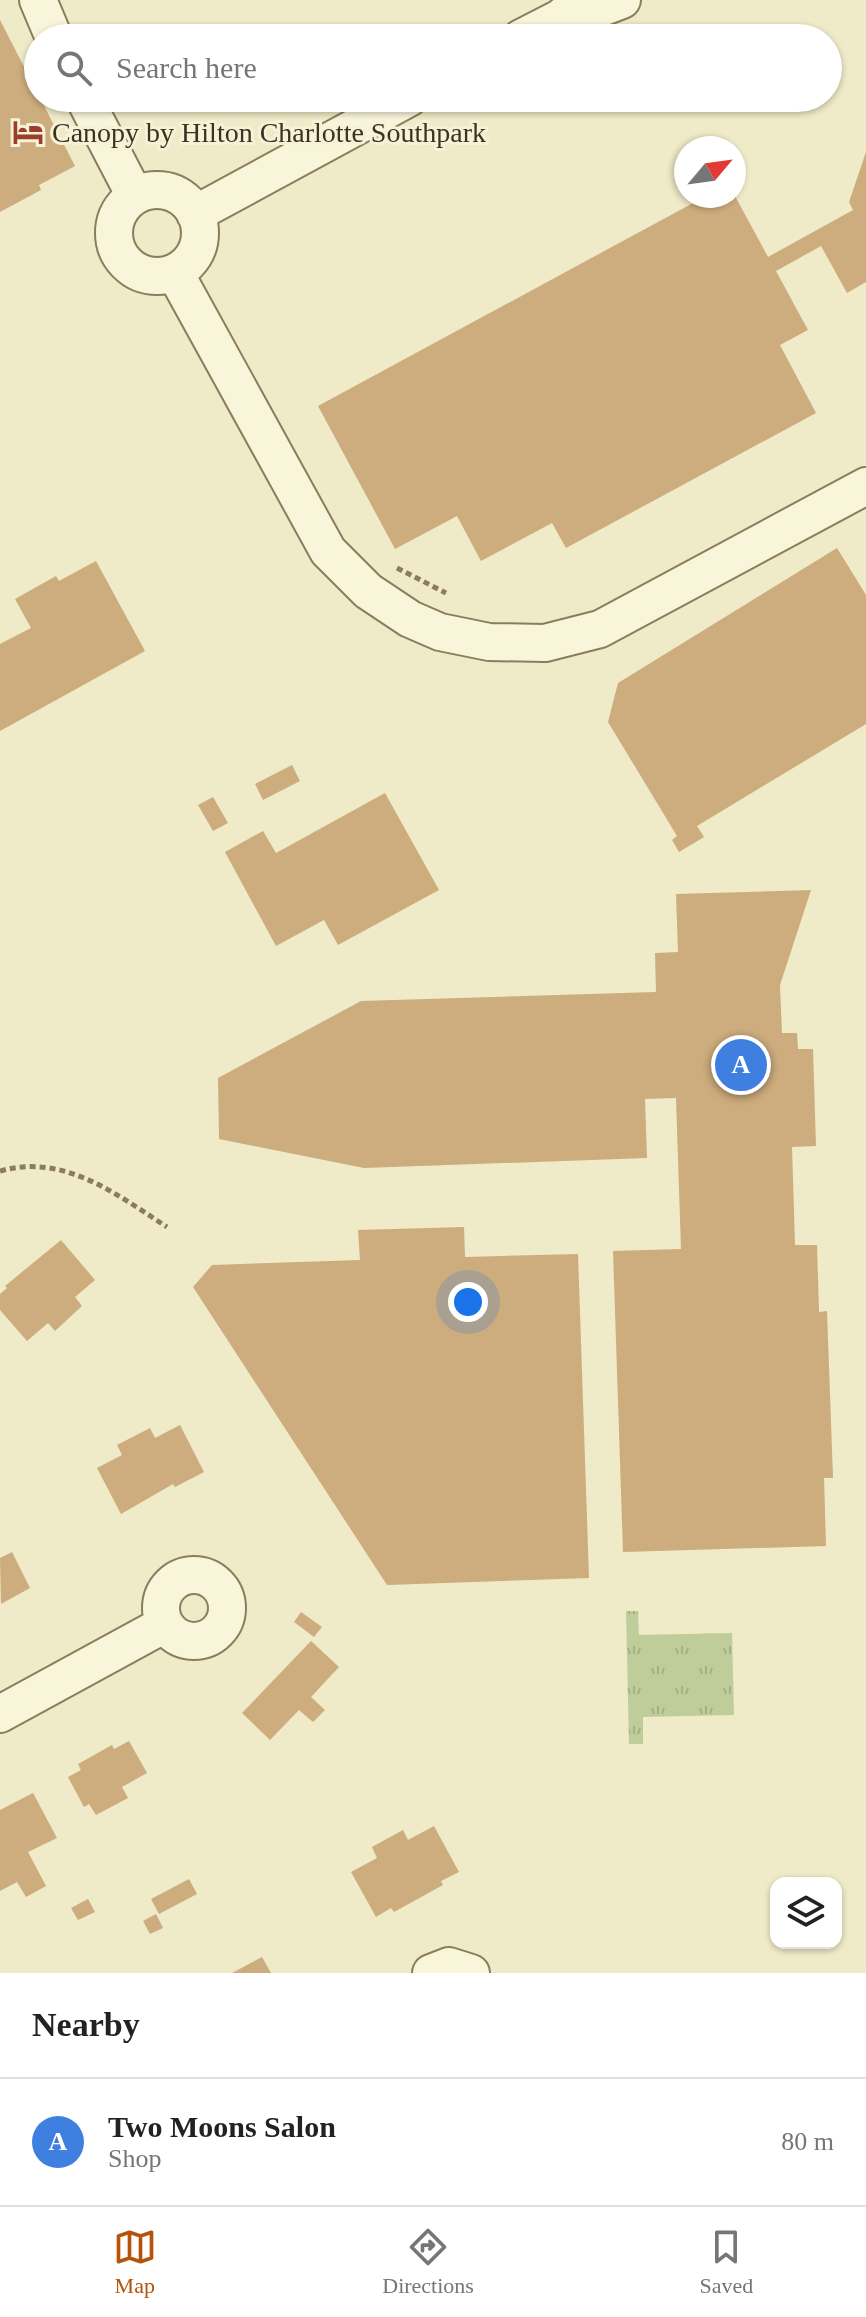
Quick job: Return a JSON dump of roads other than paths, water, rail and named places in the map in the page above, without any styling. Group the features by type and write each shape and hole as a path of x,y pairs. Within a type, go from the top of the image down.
{"street":[{"path":"38,0 48,24"},
{"path":"545,24 571,9 583,15 622,0"},
{"path":"91,112 135,196"},
{"path":"195,214 383,112"},
{"path":"162,190 175,194 195,214 200,227 195,254 175,273 147,275 123,259 114,232 117,218 135,196 162,190"},
{"path":"175,273 328,551 368,591 410,619 440,632 489,642 545,643 600,629 866,486"},
{"path":"0,1714 165,1624"},
{"path":"431,1973 449,1966 471,1973"}],"place":[{"name":"Canopy by Hilton Charlotte Southpark","path":"28,132"},
{"name":"Two Moons Salon","path":"741,1065"}]}
